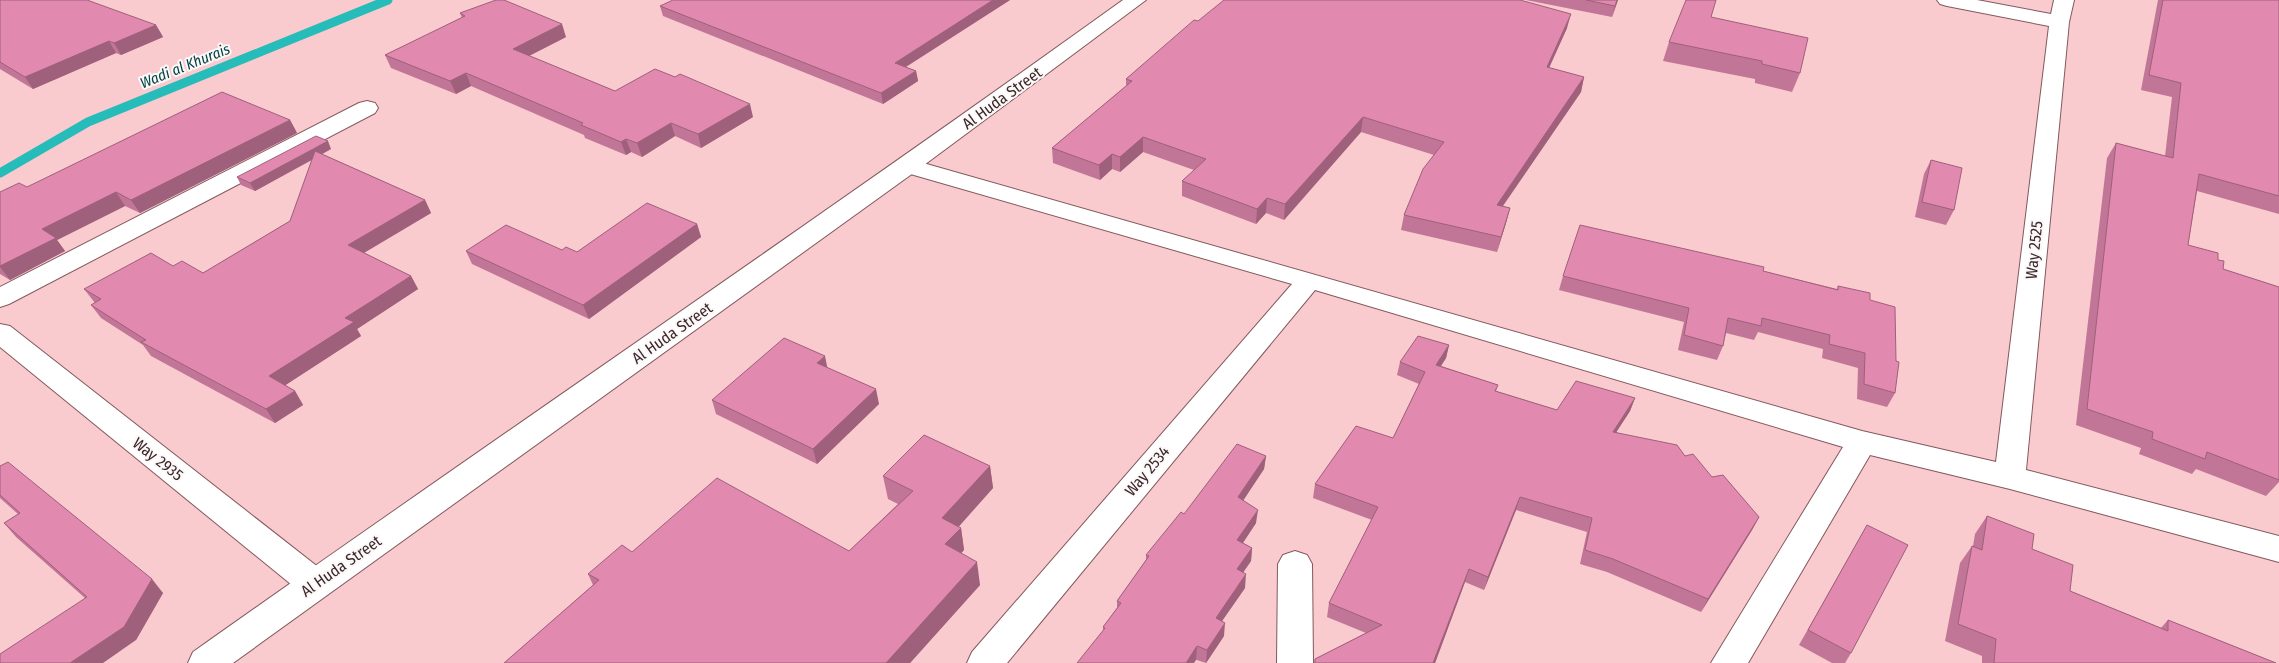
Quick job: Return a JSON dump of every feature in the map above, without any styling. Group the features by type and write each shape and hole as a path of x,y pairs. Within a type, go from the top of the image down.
{"street":[{"name":"Al Huda Street","path":"206,663 908,166 1136,0"},
{"name":"Way 2525","path":"1947,0 2062,11 2010,477"},
{"path":"0,298 367,108"},
{"path":"908,166 1310,280 1862,442 2010,477 2279,549"},
{"name":"Way 2534","path":"985,663 1310,280"},
{"name":"Way 2935","path":"0,334 315,584"},
{"path":"1729,663 1862,442"},
{"path":"1295,564 1295,663"}],"building":[{"path":"0,0 87,0 156,25 114,43 109,41 25,77 0,62"},
{"path":"496,0 504,0 562,24 513,49 615,91 655,69 675,77 680,74 750,104 698,134 671,123 637,143 626,139 621,142 581,125 583,123 466,73 450,81 385,55 465,16 460,13"},
{"path":"673,0 993,0 895,63 916,71 881,93 660,6"},
{"path":"1224,0 1520,0 1571,14 1547,67 1584,77 1497,205 1510,208 1501,237 1404,215 1423,169 1444,142 1363,117 1285,204 1267,198 1257,209 1182,181 1206,159 1143,137 1120,157 1112,154 1099,165 1052,148 1132,81 1126,79 1194,20 1198,21"},
{"path":"1586,0 1617,0 1615,6"},
{"path":"1686,0 1716,0 1711,17 1808,38 1800,73 1762,64 1762,61 1669,42"},
{"path":"2163,0 2279,0 2279,196 2199,174 2188,245 2218,253 2218,260 2224,261 2223,269 2279,287 2279,480 2207,452 2205,459 2152,439 2153,432 2087,409 2116,143 2173,158 2181,83 2149,75"},
{"path":"222,92 290,120 131,200 116,192 42,229 56,238 0,266 0,192 19,183 27,187"},
{"path":"316,136 328,141 250,183 237,177"},
{"path":"315,151 425,200 348,245 411,276 345,318 354,322 269,376 295,391 266,409 141,342 146,340 91,305 101,299 84,289 151,253 173,266 182,261 203,273 290,221"},
{"path":"1931,160 1962,168 1954,210 1922,202"},
{"path":"647,203 697,224 583,305 466,251 506,225 562,250 566,247 577,252"},
{"path":"1580,225 1764,267 1763,271 1838,290 1838,286 1870,293 1870,300 1895,307 1896,361 1899,362 1895,393 1864,384 1865,353 1829,344 1830,335 1762,318 1761,326 1728,318 1723,346 1684,335 1689,308 1563,276"},
{"path":"1418,336 1449,345 1436,365 1498,385 1495,391 1557,410 1576,381 1635,398 1613,432 1677,445 1685,456 1693,454 1712,477 1723,475 1759,517 1708,599 1613,559 1585,550 1592,518 1520,497 1488,577 1469,569 1433,663 1315,663 1315,659 1382,625 1329,603 1378,507 1315,484 1356,426 1393,438 1425,372 1400,362"},
{"path":"784,338 825,356 817,363 876,389 813,449 712,400"},
{"path":"924,435 990,466 942,518 961,528 945,544 977,562 886,663 504,663 599,580 588,574 622,545 632,552 717,478 849,551 913,491 883,476"},
{"path":"1237,444 1266,456 1238,497 1258,510 1237,540 1252,548 1237,569 1246,574 1216,618 1225,623 1207,650 1197,646 1186,663 1077,663 1105,628 1103,627 1121,603 1117,601 1149,556 1146,555 1181,512 1184,514"},
{"path":"8,462 152,579 124,627 70,663 0,663 0,654 87,597 4,523 20,513 0,495 0,466"},
{"path":"1987,516 2034,534 2032,549 2073,565 2070,591 2168,631 2168,620 2276,663 1994,663 1996,639 1958,624 1972,546 1982,550"},
{"path":"1867,525 1908,545 1851,653 1808,630"}],"waterway":[{"name":"Wadi al Khurais","path":"0,173 88,122 388,0"}]}
